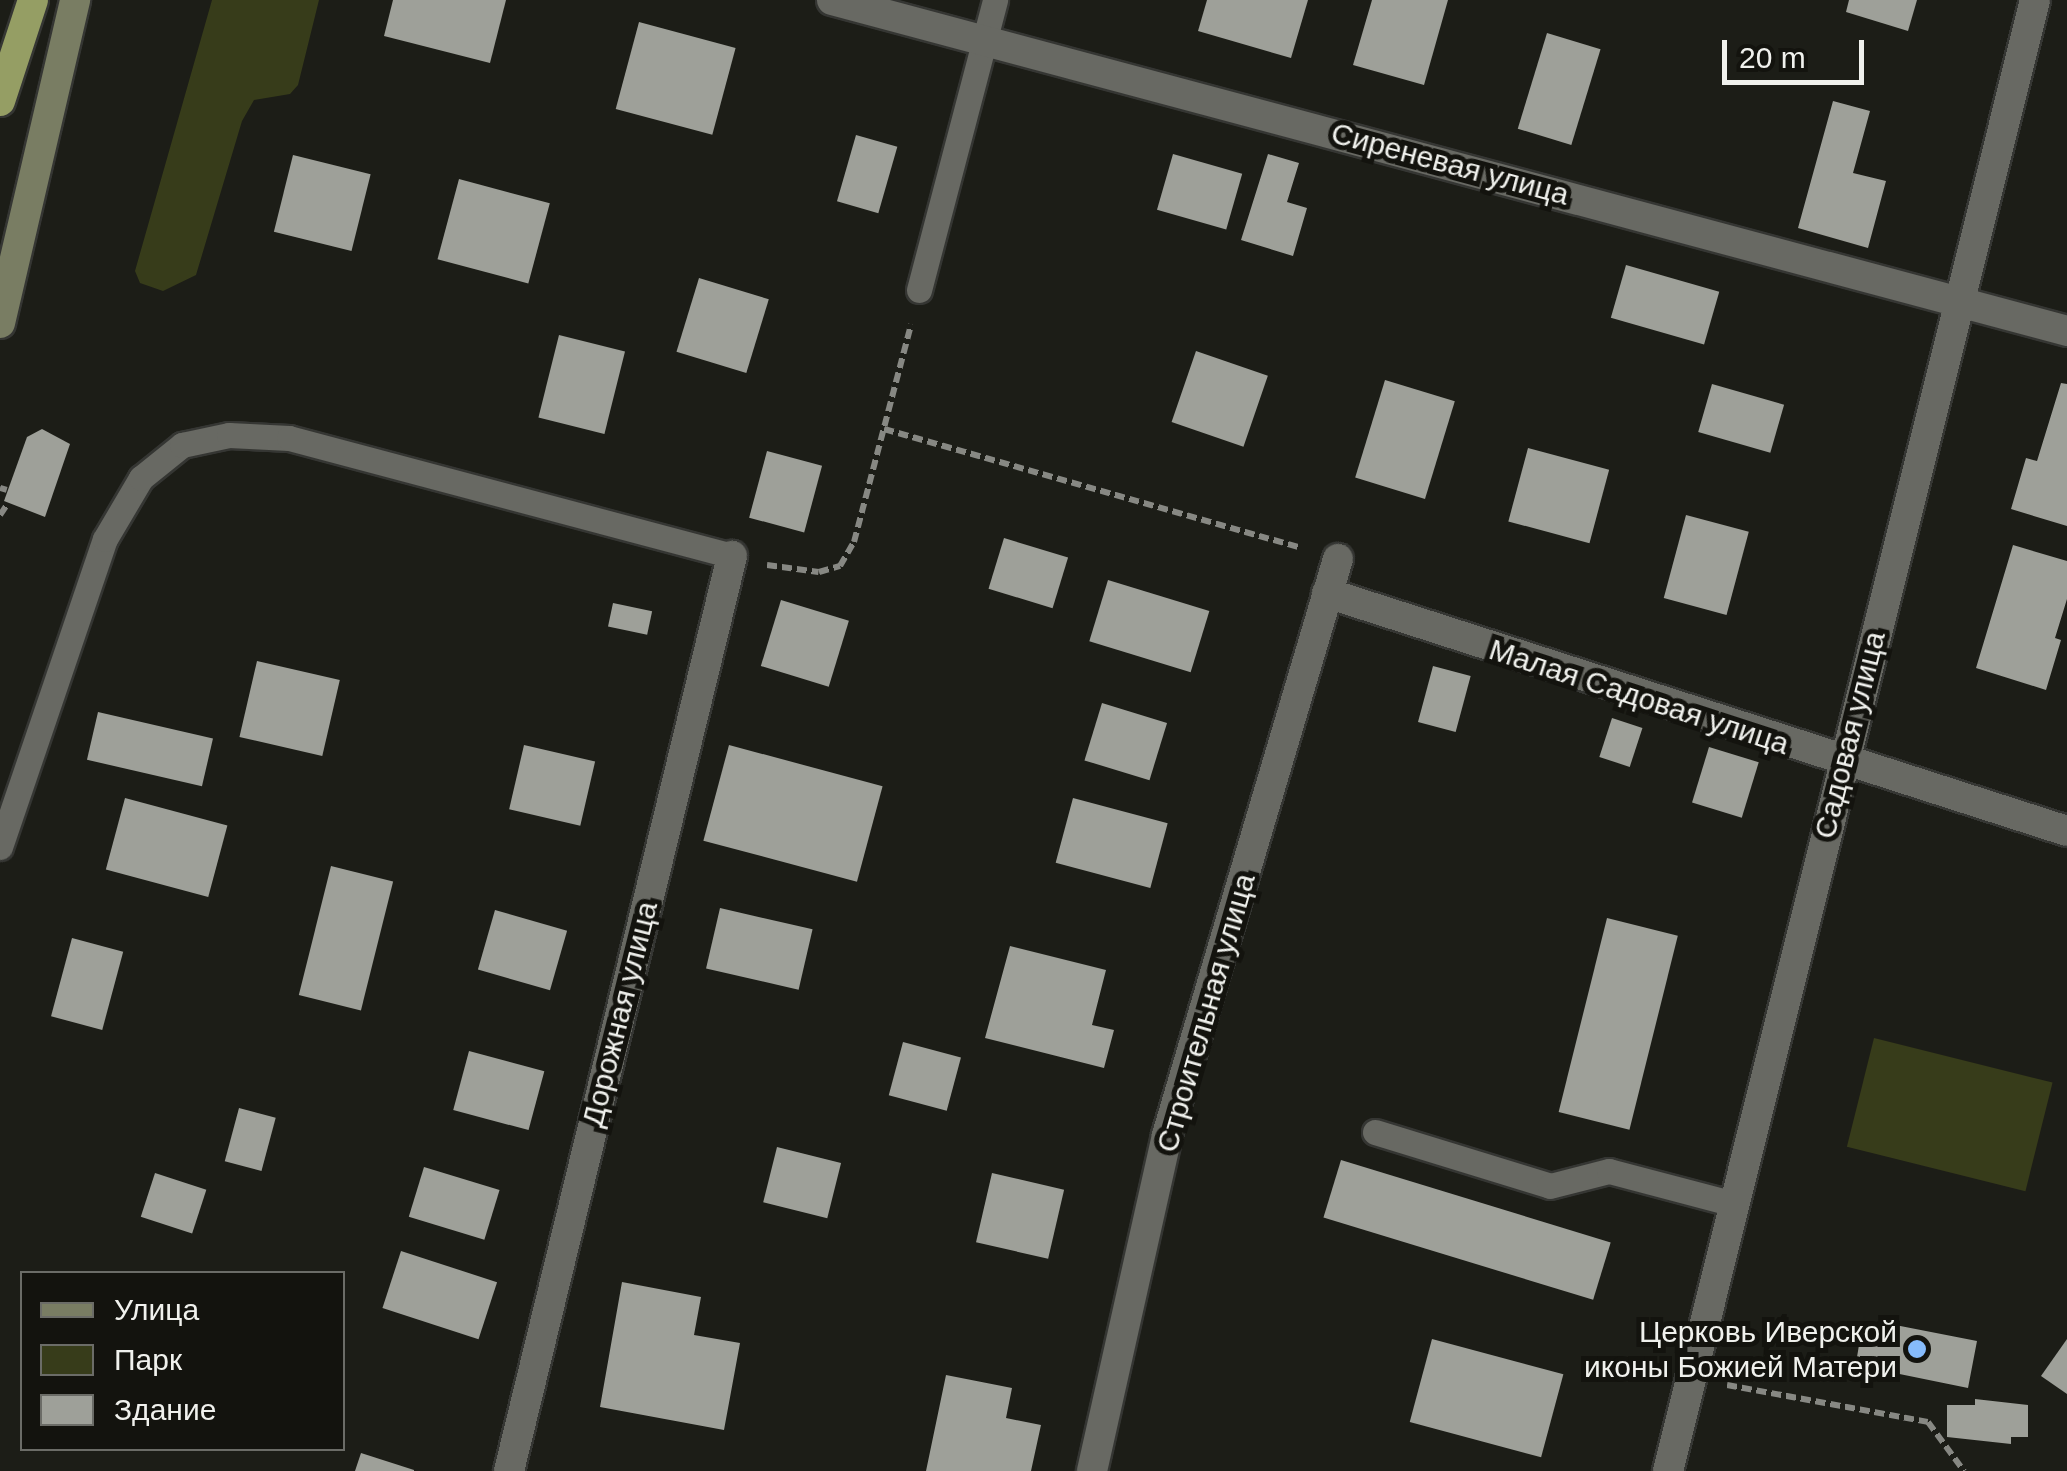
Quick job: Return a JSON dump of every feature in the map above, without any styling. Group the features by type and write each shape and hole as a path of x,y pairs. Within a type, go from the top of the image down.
{"highway":[{"path":"0,102 33,0"}],"main road":[{"path":"0,322 76,0"}],"street":[{"name":"Сиреневая улица","path":"832,0 2067,332"},
{"name":"Садовая улица","path":"1668,1471 2035,0"},
{"name":"Дорожная улица","path":"509,1471 732,556"},
{"name":"Строительная улица","path":"1092,1471 1168,1135 1338,559"},
{"name":"Малая Садовая улица","path":"1327,593 1843,764 2067,832"}],"lane":[{"path":"919,290 995,0"},
{"path":"0,847 105,540 141,478 182,445 229,435 289,438 732,556"},
{"path":"1375,1132 1550,1186 1610,1171 1734,1204"}],"path":[{"path":"732,556 796,572 840,566 854,542 919,290"},
{"path":"884,428 1338,559"},
{"path":"0,515 8,503"},
{"path":"1691,1378 1928,1422 1964,1471"}],"green space":[{"path":"212,0 319,0 298,85 290,94 254,100 242,121 196,275 163,291 140,283 135,271"},
{"path":"1874,1038 2053,1083 2025,1191 1847,1147"}],"building":[{"path":"393,0 506,0 490,63 384,36"},
{"path":"1207,0 1308,0 1291,58 1198,31"},
{"path":"1372,0 1448,0 1424,85 1353,65"},
{"path":"1849,0 1917,0 1908,31 1846,12"},
{"path":"639,22 736,48 712,135 616,109"},
{"path":"1547,33 1601,49 1571,145 1518,129"},
{"path":"1833,101 1870,111 1853,173 1886,181 1868,248 1798,228"},
{"path":"856,135 897,147 878,213 837,201"},
{"path":"1173,154 1242,174 1226,230 1157,210"},
{"path":"1268,154 1299,163 1287,202 1307,208 1293,256 1241,240"},
{"path":"293,155 371,174 352,251 274,232"},
{"path":"459,179 550,203 528,284 438,259"},
{"path":"1626,265 1719,292 1704,345 1611,318"},
{"path":"699,278 769,299 746,373 676,352"},
{"path":"559,335 625,351 604,434 538,417"},
{"path":"1196,351 1268,376 1243,447 1172,422"},
{"path":"1385,380 1455,401 1425,499 1355,478"},
{"path":"2061,383 2067,384 2067,526 2011,509 2026,458 2037,461"},
{"path":"1712,384 1784,405 1770,453 1698,432"},
{"path":"42,429 70,444 45,517 4,501 27,437"},
{"path":"1528,448 1609,470 1589,543 1508,521"},
{"path":"767,451 822,466 804,532 749,518"},
{"path":"1686,515 1749,532 1727,615 1664,598"},
{"path":"1004,538 1068,558 1053,608 989,589"},
{"path":"2013,545 2067,561 2067,599 2055,638 2061,640 2046,690 1976,668"},
{"path":"1108,580 1209,611 1191,672 1089,641"},
{"path":"781,600 849,621 829,687 761,666"},
{"path":"613,603 652,611 647,635 608,626"},
{"path":"257,661 340,680 322,756 239,737"},
{"path":"1433,666 1471,676 1456,732 1418,722"},
{"path":"1102,703 1167,723 1149,780 1084,760"},
{"path":"98,712 213,739 202,786 87,760"},
{"path":"1612,718 1642,728 1630,767 1599,757"},
{"path":"524,745 595,761 580,826 509,809"},
{"path":"729,745 883,786 857,882 703,841"},
{"path":"1709,747 1759,762 1742,818 1692,802"},
{"path":"125,798 227,825 208,897 106,869"},
{"path":"1073,798 1168,823 1150,888 1056,863"},
{"path":"331,866 393,881 361,1011 299,995"},
{"path":"720,908 813,929 799,990 706,968"},
{"path":"495,910 567,931 550,990 478,970"},
{"path":"1607,918 1678,936 1629,1130 1559,1112"},
{"path":"72,938 123,952 102,1030 51,1016"},
{"path":"1010,946 1106,970 1092,1025 1114,1030 1104,1068 985,1038"},
{"path":"903,1042 961,1058 947,1111 889,1095"},
{"path":"469,1051 544,1071 529,1130 453,1110"},
{"path":"239,1108 276,1118 261,1171 225,1161"},
{"path":"777,1147 841,1163 827,1218 763,1202"},
{"path":"1341,1160 1611,1242 1593,1300 1323,1217"},
{"path":"424,1167 500,1190 484,1240 409,1217"},
{"path":"155,1173 206,1190 192,1233 141,1217"},
{"path":"992,1173 1064,1190 1048,1259 976,1242"},
{"path":"401,1251 497,1282 479,1339 382,1308"},
{"path":"622,1282 701,1297 694,1335 740,1343 724,1430 600,1407"},
{"name":"Церковь Иверской иконы Божией Матери","path":"1885,1323 1977,1341 1968,1388 1875,1369 1877,1361 1857,1357 1862,1327 1883,1331"},
{"path":"1432,1339 1563,1374 1541,1457 1410,1422"},
{"path":"2067,1339 2067,1394 2041,1376"},
{"path":"946,1375 1012,1388 1006,1418 1041,1425 1031,1471 926,1471"},
{"path":"1975,1399 2028,1405 2028,1437 2011,1437 2011,1444 1947,1437 1947,1405 1975,1405"},
{"path":"361,1453 414,1470 414,1471 355,1471"}],"place":[{"name":"Церковь Иверской иконы Божией Матери","path":"1917,1349"}]}
